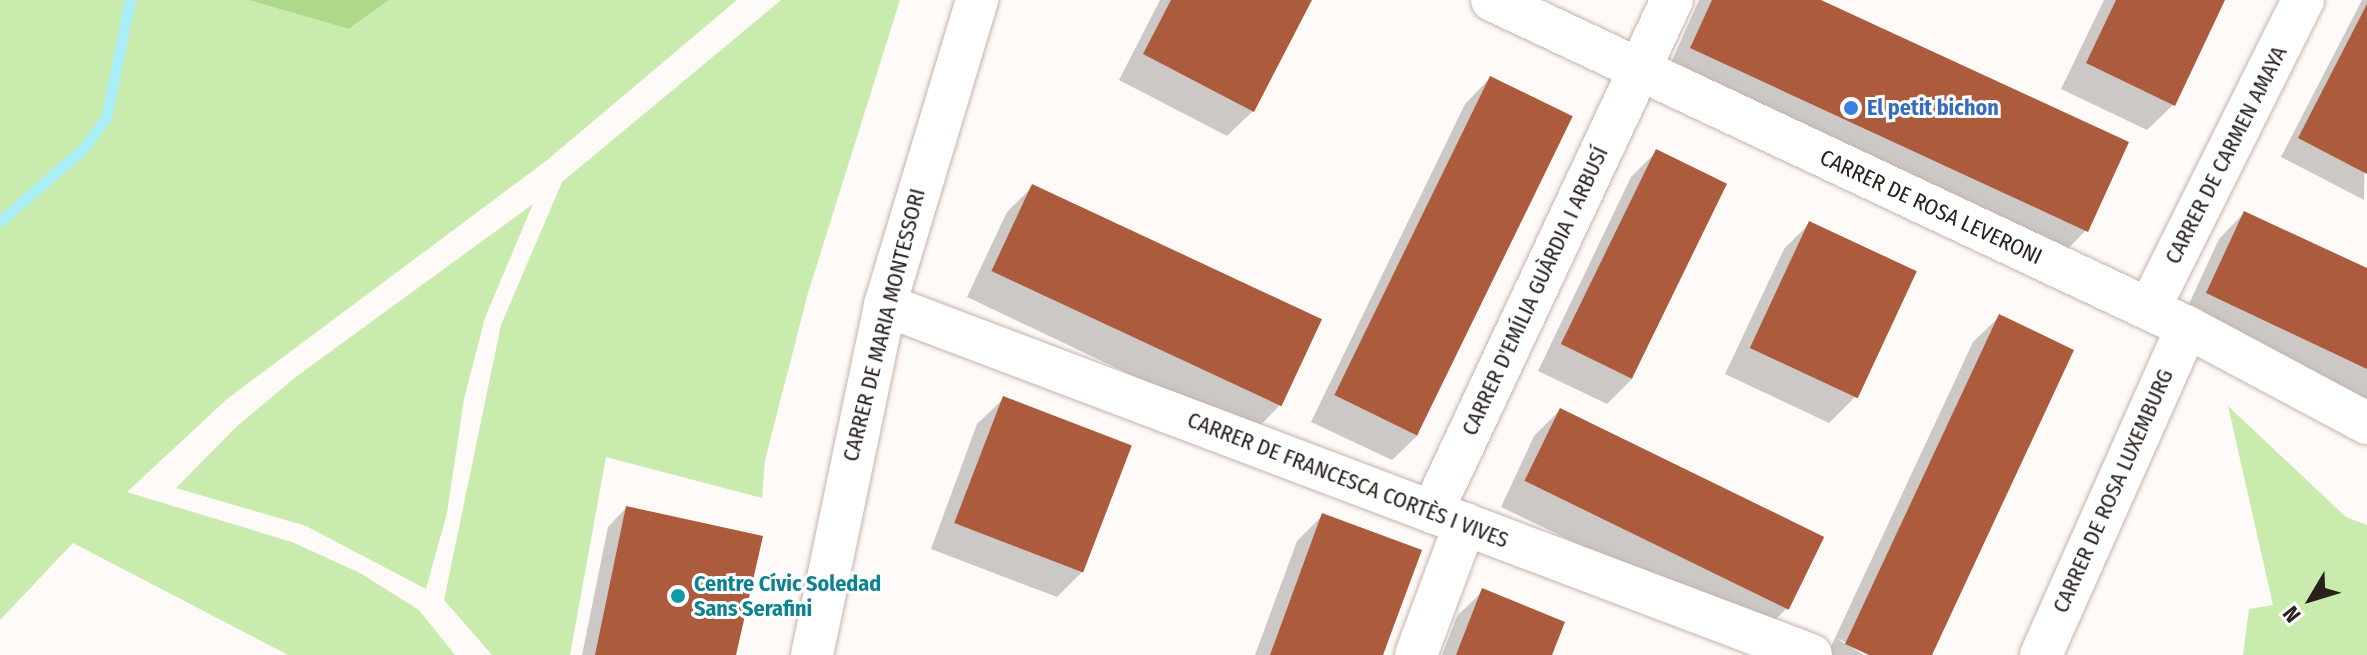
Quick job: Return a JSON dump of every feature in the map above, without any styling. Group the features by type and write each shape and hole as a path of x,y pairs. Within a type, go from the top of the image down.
{"street":[{"name":"CARRER DE MARIA MONTESSORI","path":"812,655 885,305 977,0"},
{"name":"CARRER DE ROSA LEVERONI","path":"1492,0 2187,327 2367,423"},
{"name":"CARRER D'EMÍLIA GUÀRDIA I ARBUSÍ","path":"1416,655 1448,518 1639,69 1672,0"},
{"name":"CARRER DE CARMEN AMAYA","path":"2149,309 2303,0"},
{"name":"CARRER DE FRANCESCA CORTÈS I VIVES","path":"885,305 1811,655"},
{"name":"CARRER DE ROSA LUXEMBURG","path":"2041,655 2187,327"}],"green space":[{"path":"0,0 248,0 349,29 389,0 737,0 546,161 227,399 127,492 292,542 360,573 419,610 455,655 288,655 73,543 0,620"},
{"path":"248,0 389,0 349,29"},
{"path":"781,0 900,0 808,293 765,460 762,498 606,457 570,655 492,655 444,600 501,325 562,182"},
{"path":"533,204 485,318 464,399 447,513 426,589 306,526 176,488 236,427 297,376"},
{"path":"2228,406 2346,517 2367,525 2367,655 2243,655 2249,609 2273,605"}],"building":[{"path":"1171,0 1312,0 1254,112 1143,54"},
{"path":"1712,0 1821,0 2129,142 2088,232 1690,48"},
{"path":"2116,0 2225,0 2175,106 2086,63"},
{"path":"2367,4 2367,174 2298,138"},
{"path":"1490,76 1573,116 1417,435 1334,395"},
{"path":"1656,149 1727,184 1632,379 1561,344"},
{"path":"1032,184 1322,319 1281,406 991,271"},
{"path":"2244,211 2367,268 2367,369 2206,293"},
{"path":"1809,221 1917,271 1858,398 1750,348"},
{"path":"1999,314 2074,350 1932,655 1869,655 1845,644"},
{"path":"1003,396 1132,445 1083,572 954,523"},
{"path":"1560,408 1824,537 1789,610 1524,481"},
{"name":"Centre Cívic Soledad Sans Serafini","path":"626,506 763,536 736,655 595,655"},
{"path":"1322,513 1422,550 1383,655 1270,655"},
{"path":"1482,588 1565,622 1552,655 1456,655"}],"waterway":[{"path":"0,221 84,148 106,118 130,0"}],"place":[{"name":"El petit bichon","path":"1851,108"},
{"name":"Centre Cívic Soledad Sans Serafini","path":"678,596"}]}
